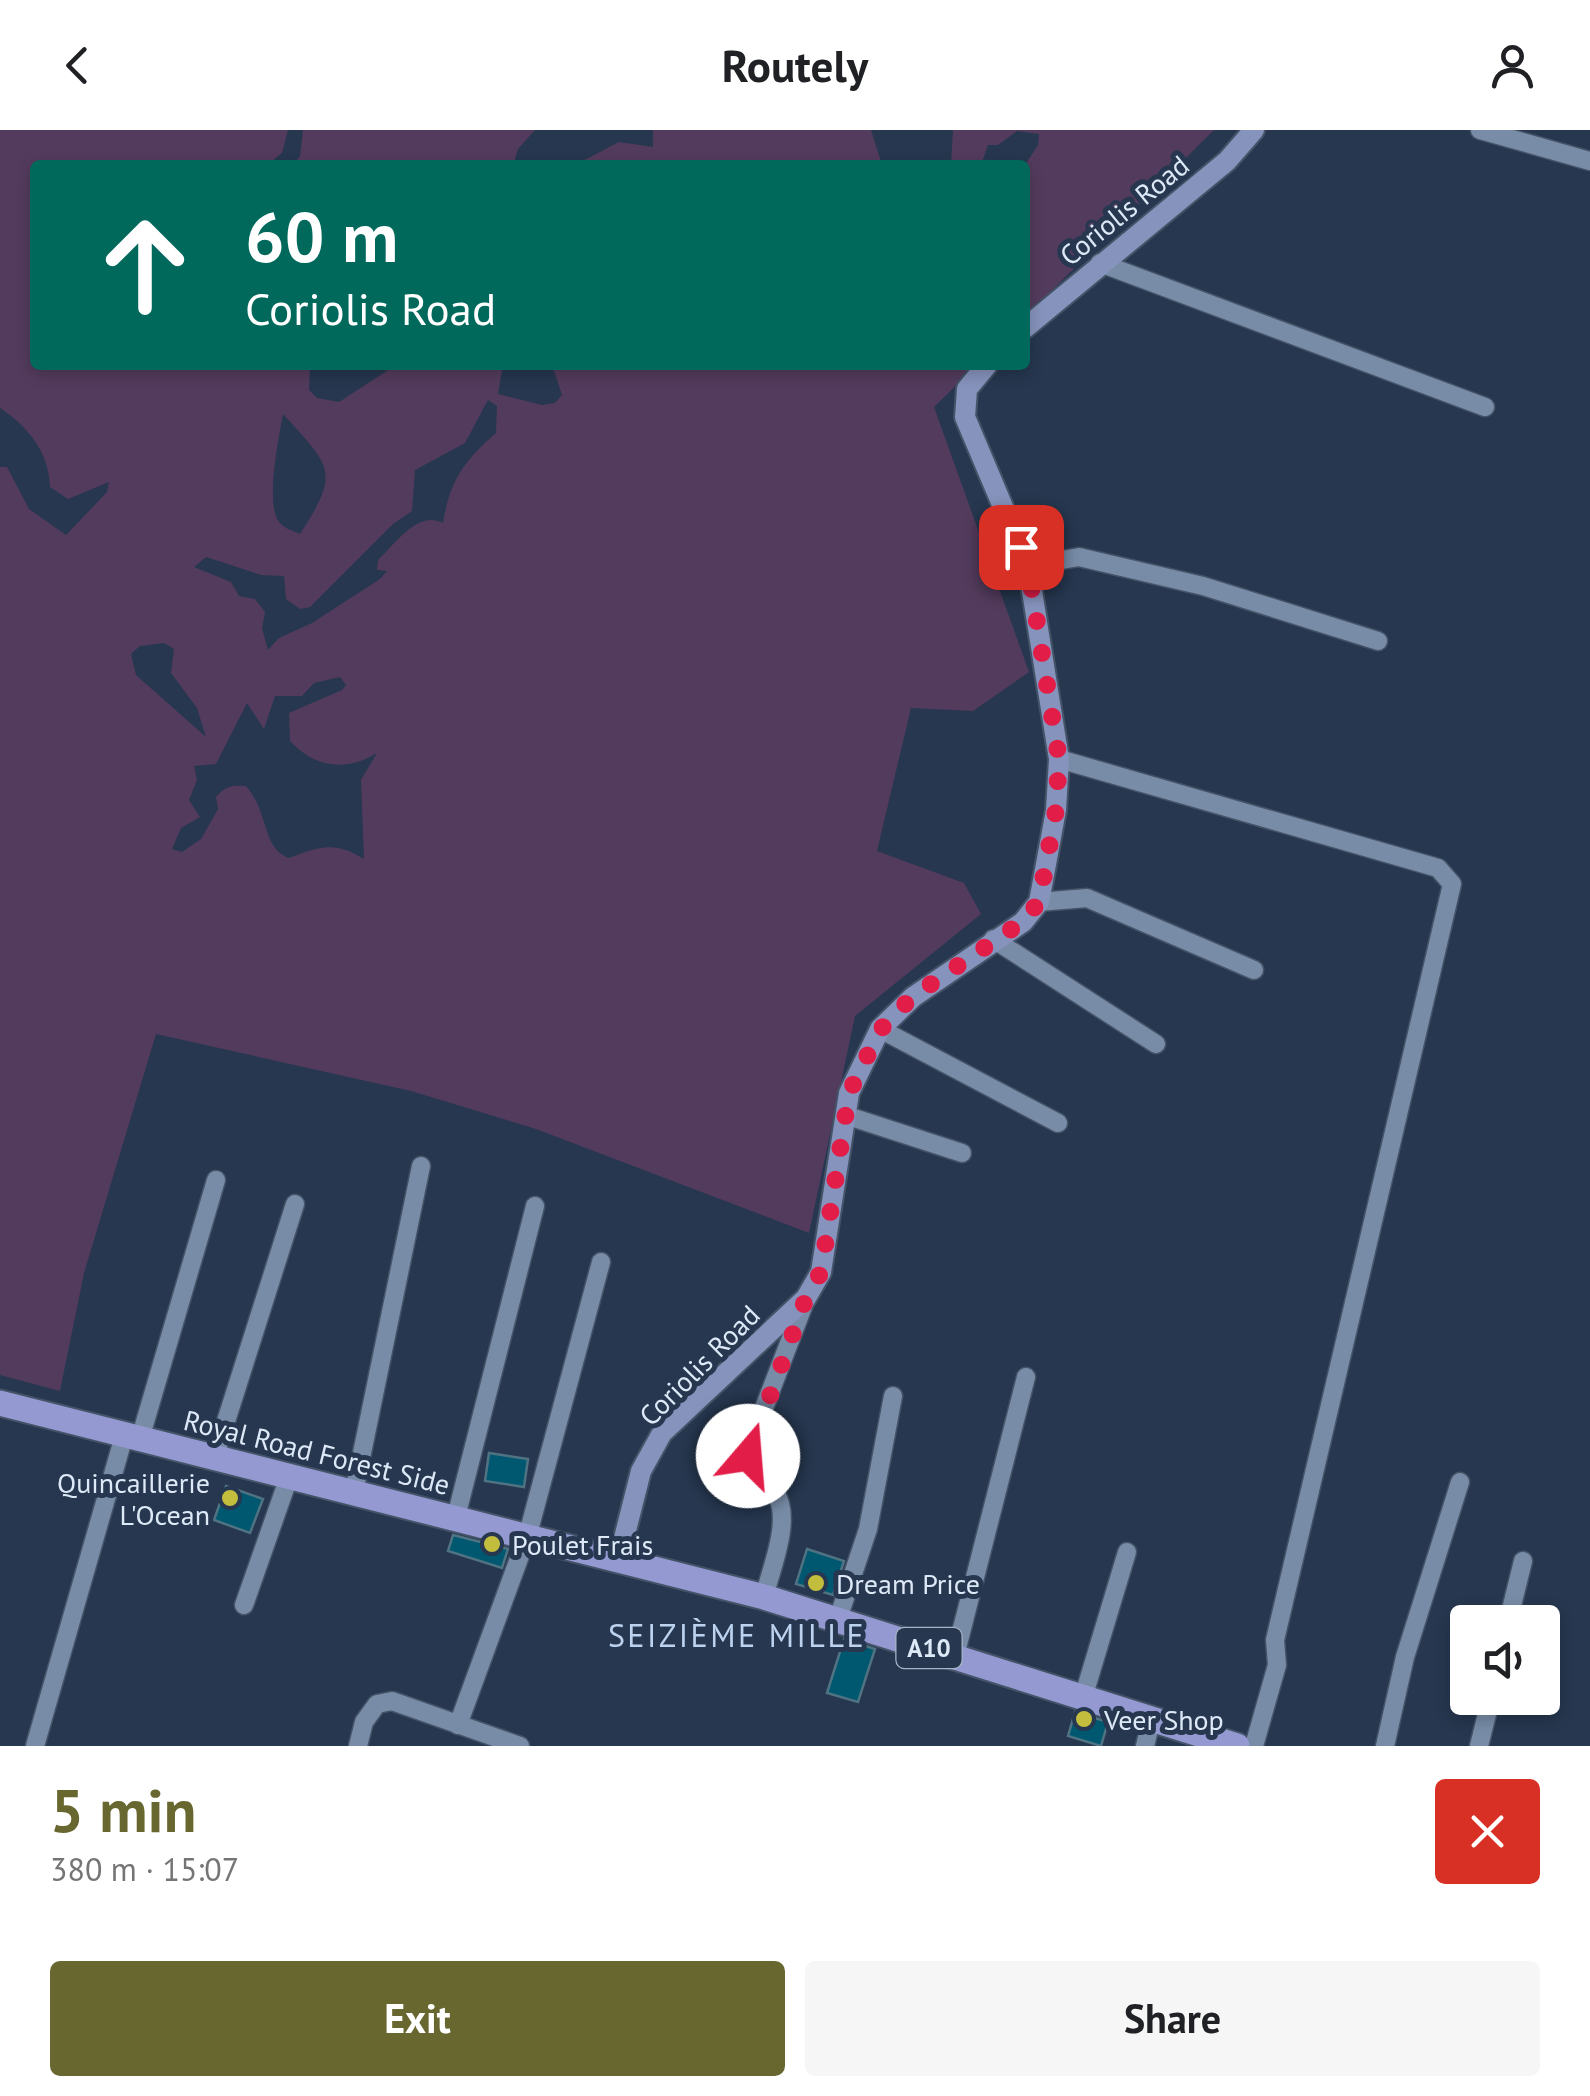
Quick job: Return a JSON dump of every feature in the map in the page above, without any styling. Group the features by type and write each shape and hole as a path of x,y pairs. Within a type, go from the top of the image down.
{"main road":[{"name":"Coriolis Road","path":"1030,324 1228,161 1254,130"},
{"path":"983,370 968,389 966,417 1028,566 1059,759 1056,810 1039,902"},
{"name":"Coriolis Road","path":"618,1562 641,1471 662,1433 806,1298 821,1272 849,1093 880,1030 912,997 1022,922 1039,902"},
{"name":"Royal Road Forest Side","path":"0,1402 214,1459 528,1534 618,1562"},
{"name":"A10","path":"618,1562 764,1597 955,1656 1083,1698 1148,1734 1237,1746"}],"street":[{"path":"1480,130 1590,161"},
{"path":"1100,264 1485,407"},
{"path":"1028,566 1079,556 1204,586 1378,641"},
{"path":"1059,759 1438,868 1452,884 1275,1640 1278,1665 1254,1746"},
{"path":"1039,902 1087,898 1254,970"},
{"path":"992,940 1156,1044"},
{"path":"880,1030 1058,1122"},
{"path":"845,1115 962,1154"},
{"path":"354,1492 422,1166"},
{"path":"35,1746 216,1180"},
{"path":"214,1459 295,1204"},
{"path":"456,1516 534,1206"},
{"path":"458,1724 528,1534 602,1262"},
{"path":"764,1597 781,1523 778,1496 757,1473 748,1456 749,1447 806,1298"},
{"path":"955,1656 1026,1376"},
{"path":"838,1619 868,1529 893,1396"},
{"path":"244,1606 289,1477"},
{"path":"1385,1746 1406,1658 1460,1482"},
{"path":"1083,1698 1127,1552"},
{"path":"1512,1605 1522,1561"},
{"path":"358,1746 364,1722 377,1704 392,1701 520,1746"},
{"path":"1479,1746 1487,1715"}],"shaded area":[{"path":"0,130 288,130 282,153 273,160 30,160 30,370 310,370 309,390 317,398 339,402 388,370 502,370 498,394 542,405 555,403 562,395 554,370 972,370 934,407 1029,672 973,711 911,708 877,851 964,883 981,914 855,1016 809,1233 536,1129 411,1091 156,1034 84,1273 60,1391 0,1375 0,467 7,467 29,509 66,535 107,492 109,482 68,499 50,487 41,452 20,424 0,408","holes":["488,400 497,406 496,433 460,472 443,523 425,521 408,530 378,560 377,570 387,571 380,579 312,623 279,638 268,650 262,628 265,612 255,599 239,596 231,582 194,567 206,557 261,575 284,576 286,599 300,609 310,607 393,524 412,511 415,470 465,443","283,414 312,446 325,470 321,496 300,534 279,522 273,500","164,643 174,649 171,673 197,708 206,737 136,675 131,654 140,646","340,677 346,685 342,690 289,713 290,741 310,757 331,764 354,763 377,753 361,780 364,859 336,848 319,848 289,858 280,853 246,786 226,788 216,797 218,809 201,839 182,852 172,849 181,828 200,817 189,800 197,780 194,766 216,764 247,703 264,729 275,696 302,696 314,683"]},
{"path":"303,130 535,130 518,149 515,160 297,160"},
{"path":"653,130 871,130 880,160 585,160 619,142 653,147"},
{"path":"953,130 1214,130 1030,312 1028,160 1038,145 1039,134 1017,131 998,145 988,145 983,160 951,160"}],"building":[{"path":"489,1453 528,1459 524,1487 485,1481"},
{"path":"226,1486 263,1499 250,1533 214,1520"},
{"path":"453,1535 508,1549 502,1568 448,1551"},
{"path":"807,1549 844,1561 833,1595 796,1584"},
{"path":"844,1639 875,1649 858,1702 827,1693"},
{"path":"1075,1712 1108,1722 1101,1746 1068,1736"}],"place":[{"name":"Quincaillerie L'Ocean","path":"230,1498"},
{"name":"Poulet Frais","path":"492,1544"},
{"name":"Dream Price","path":"816,1583"},
{"name":"Veer Shop","path":"1084,1719"}],"district":[{"name":"SEIZIÈME MILLE","path":"737,1635"}],"route":[{"path":"748,1456 806,1298 821,1272 849,1093 880,1030 912,997 1022,922 1039,902 1056,810 1059,759 1028,566 1021,547"}]}
